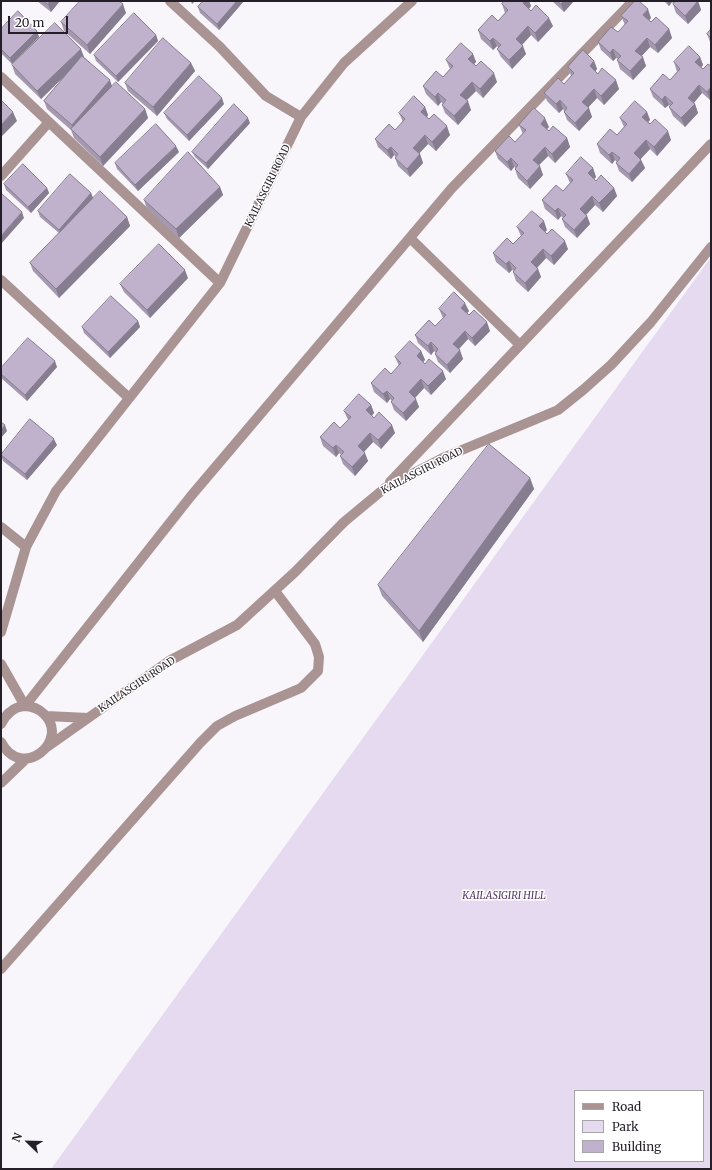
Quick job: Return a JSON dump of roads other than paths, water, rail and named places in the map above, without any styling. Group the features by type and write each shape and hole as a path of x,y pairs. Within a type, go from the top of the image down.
{"street":[{"path":"170,1 220,47 266,96 301,118"},
{"path":"25,706 191,496 452,188 633,1"},
{"name":"KAILASGIRI ROAD","path":"1,632 26,547 56,491 220,283 301,118 344,63 409,2"},
{"path":"1,77 220,283"},
{"path":"1,176 49,122"},
{"path":"385,488 711,144"},
{"path":"410,238 520,345"},
{"name":"KAILASGIRI ROAD","path":"1,783 26,759 41,753 47,747 169,661 237,625 295,572 344,522 385,488 445,457 558,410 616,360 651,322 711,247"},
{"path":"1,280 129,398"},
{"path":"1,527 26,547"},
{"path":"1,969 200,743 217,726 235,716 301,688 318,671 319,657 315,644 275,591"},
{"path":"1,664 25,706"},
{"path":"1,724 9,712 25,706 33,707 46,716 50,724 52,732 47,747"},
{"path":"46,716 88,718"},
{"path":"1,742 10,754 18,758 26,759"}],"park label":[{"name":"KAILASIGIRI HILL","path":"504,896"}]}
